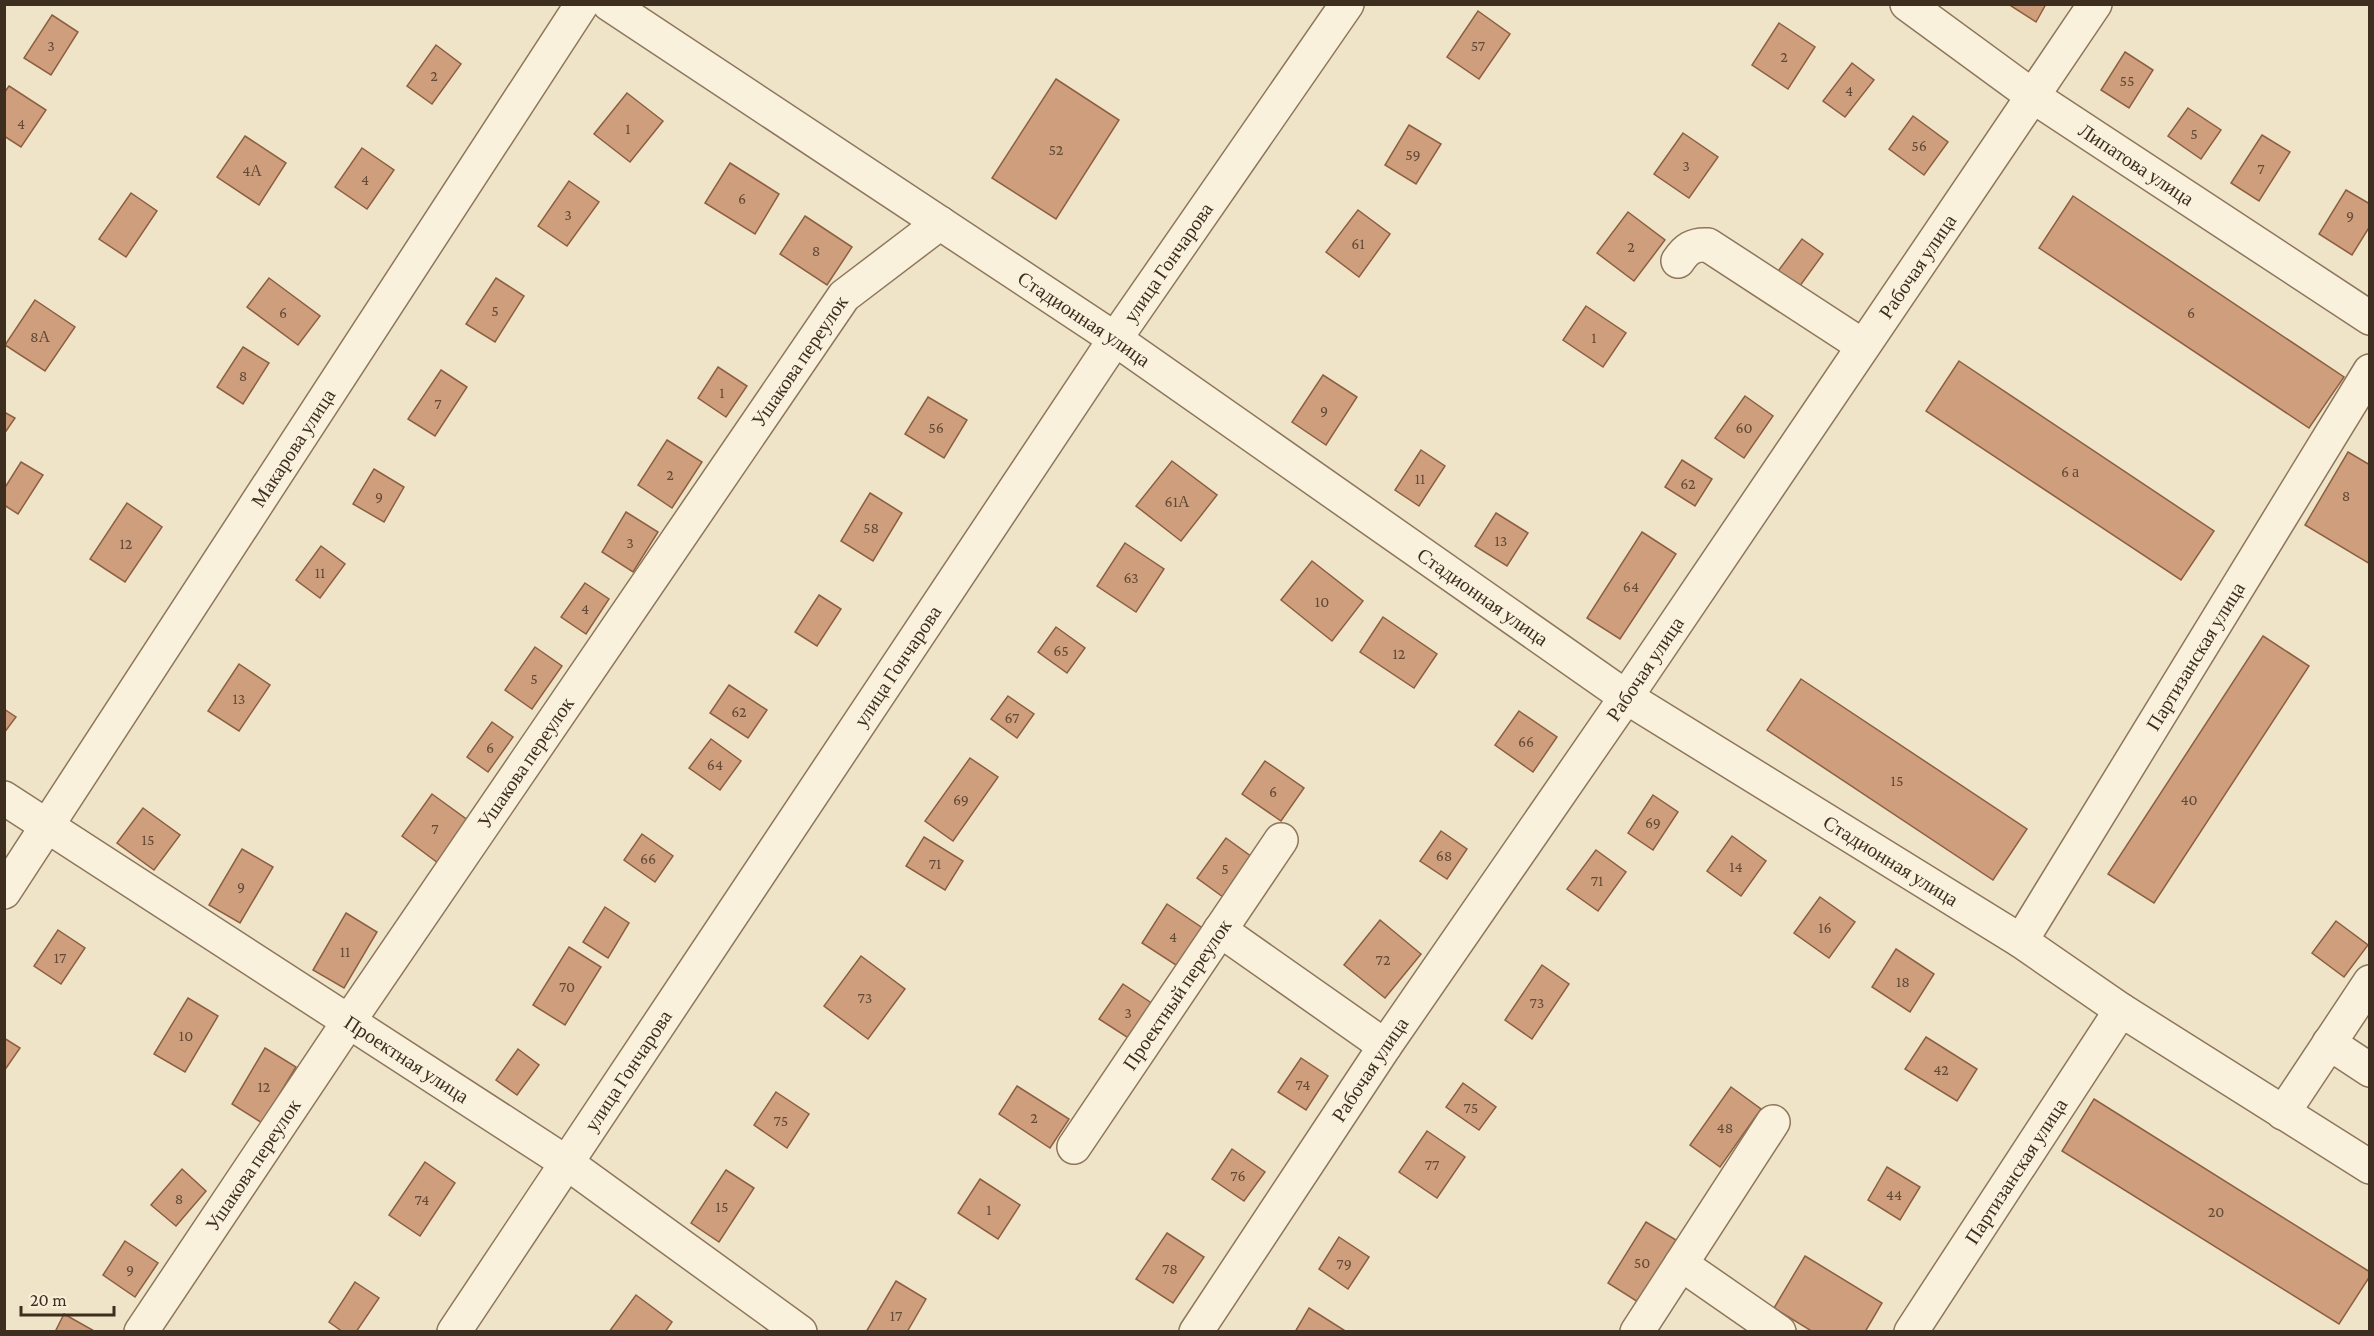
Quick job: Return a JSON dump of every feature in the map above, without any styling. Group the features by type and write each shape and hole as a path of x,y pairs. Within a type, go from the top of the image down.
{"street":[{"name":"Макарова улица","path":"4,892 582,4"},
{"name":"Стадионная улица","path":"609,4 1115,339 1626,697 2021,941 2121,1010 2370,1167"},
{"name":"улица Гончарова","path":"454,1332 1115,339 1347,4"},
{"name":"Липатова улица","path":"1907,4 2034,97 2370,318"},
{"name":"Рабочая улица","path":"1196,1332 1385,1046 1626,697 2095,4"},
{"name":"Ушакова переулок","path":"141,1332 349,1022 844,296 940,223"},
{"path":"1678,261 1685,251 1696,244 1708,245 1863,346"},
{"name":"Партизанская улица","path":"2021,941 2370,371"},
{"name":"Проектная улица","path":"4,798 567,1163 800,1332"},
{"name":"Проектный переулок","path":"1074,1147 1281,840"},
{"path":"1221,930 1385,1046"},
{"path":"2283,1113 2370,982"},
{"name":"Партизанская улица","path":"1911,1332 2121,1010"},
{"path":"2329,1043 2370,1070"},
{"path":"1637,1332 1773,1122"},
{"path":"1681,1264 1779,1332"}],"building":[{"path":"2008,4 2046,4 2036,22"},
{"path":"1478,11 1510,34 1479,79 1447,57"},
{"path":"52,15 78,32 51,75 24,58"},
{"path":"1779,23 1815,47 1788,89 1752,65"},
{"path":"436,45 461,64 432,104 407,86"},
{"path":"2125,52 2153,70 2129,108 2101,90"},
{"path":"1852,63 1874,80 1845,117 1823,101"},
{"path":"1056,79 1119,120 1056,219 992,178"},
{"path":"9,86 46,110 21,147 4,136 4,93"},
{"path":"627,93 663,121 630,162 594,134"},
{"path":"2188,108 2221,130 2201,159 2168,136"},
{"path":"1913,116 1948,142 1924,175 1889,149"},
{"path":"1409,125 1441,144 1416,184 1385,165"},
{"path":"1683,133 1718,157 1689,198 1654,174"},
{"path":"2262,135 2290,152 2259,201 2231,183"},
{"path":"245,136 286,163 259,205 217,177"},
{"path":"362,148 394,170 367,209 335,187"},
{"path":"730,163 779,194 755,234 705,203"},
{"path":"569,181 599,202 567,246 538,226"},
{"path":"2346,190 2370,204 2370,226 2352,255 2319,234"},
{"path":"131,193 157,211 126,257 99,239"},
{"path":"2073,196 2344,377 2309,428 2039,248"},
{"path":"1358,210 1390,234 1359,277 1326,252"},
{"path":"1628,212 1665,240 1634,281 1597,253"},
{"path":"805,216 852,247 827,285 780,254"},
{"path":"1802,239 1823,254 1797,290 1776,274"},
{"path":"269,278 320,316 298,345 247,307"},
{"path":"496,278 524,296 495,342 466,324"},
{"path":"35,300 75,327 45,371 5,345"},
{"path":"1586,306 1626,333 1603,367 1563,340"},
{"path":"243,347 269,363 243,404 217,387"},
{"path":"1959,361 2214,531 2181,580 1926,411"},
{"path":"718,367 747,386 726,417 698,398"},
{"path":"441,370 467,387 435,436 408,419"},
{"path":"1323,375 1357,397 1326,445 1292,422"},
{"path":"1745,396 1773,416 1744,458 1715,438"},
{"path":"928,397 967,420 944,458 905,434"},
{"path":"4,412 15,418 4,434"},
{"path":"667,440 702,462 672,508 638,485"},
{"path":"1421,450 1445,466 1419,506 1395,490"},
{"path":"2348,452 2370,465 2370,564 2305,525"},
{"path":"1682,460 1712,479 1695,506 1665,487"},
{"path":"1172,461 1217,495 1181,541 1136,506"},
{"path":"21,462 43,475 18,514 4,505 4,489"},
{"path":"374,469 404,487 384,522 353,504"},
{"path":"870,493 902,513 873,561 841,541"},
{"path":"127,503 162,527 125,582 90,559"},
{"path":"626,512 658,532 633,572 602,552"},
{"path":"1496,513 1528,533 1507,566 1475,546"},
{"path":"1642,532 1676,554 1620,639 1587,618"},
{"path":"1125,543 1164,569 1136,612 1097,586"},
{"path":"321,546 345,564 320,598 296,580"},
{"path":"1312,561 1363,601 1332,641 1281,600"},
{"path":"585,583 609,599 586,634 561,617"},
{"path":"819,595 841,609 817,646 795,632"},
{"path":"1383,617 1437,654 1414,688 1360,652"},
{"path":"1056,627 1085,648 1067,673 1038,652"},
{"path":"2263,636 2309,666 2154,903 2108,874"},
{"path":"535,647 562,666 532,709 505,690"},
{"path":"239,664 270,685 239,731 208,711"},
{"path":"1801,679 2027,829 1993,880 1767,730"},
{"path":"729,685 767,710 748,738 710,713"},
{"path":"1008,696 1034,714 1017,738 991,719"},
{"path":"4,709 16,717 4,733"},
{"path":"1519,711 1557,737 1533,772 1495,745"},
{"path":"492,722 513,737 488,772 467,757"},
{"path":"711,739 741,761 720,790 689,768"},
{"path":"970,758 998,777 953,841 925,821"},
{"path":"1265,761 1304,788 1281,821 1242,794"},
{"path":"432,794 469,821 438,863 402,836"},
{"path":"1653,795 1678,812 1653,850 1628,833"},
{"path":"143,808 180,835 154,870 117,843"},
{"path":"1441,831 1467,849 1447,879 1420,861"},
{"path":"642,834 673,856 655,882 624,860"},
{"path":"1732,836 1766,861 1741,896 1707,871"},
{"path":"924,837 963,861 945,890 906,866"},
{"path":"1226,838 1252,857 1223,897 1197,878"},
{"path":"242,849 273,867 240,923 209,905"},
{"path":"1596,850 1626,872 1598,911 1567,889"},
{"path":"1820,897 1855,922 1829,958 1794,933"},
{"path":"1167,904 1204,929 1179,967 1142,943"},
{"path":"605,907 629,923 608,958 583,942"},
{"path":"346,913 377,932 344,988 313,970"},
{"path":"1380,920 1421,954 1385,998 1344,965"},
{"path":"2336,921 2368,945 2344,977 2312,953"},
{"path":"58,930 85,948 61,984 34,966"},
{"path":"569,947 601,967 565,1025 533,1005"},
{"path":"1896,949 1934,974 1910,1012 1872,987"},
{"path":"861,956 905,989 868,1039 824,1006"},
{"path":"1542,965 1569,984 1532,1039 1505,1020"},
{"path":"1123,984 1156,1006 1133,1041 1099,1019"},
{"path":"188,998 218,1016 185,1072 154,1054"},
{"path":"1926,1037 1977,1069 1957,1101 1905,1069"},
{"path":"4,1038 20,1048 4,1071"},
{"path":"265,1048 296,1067 262,1123 232,1104"},
{"path":"518,1049 539,1065 517,1095 496,1080"},
{"path":"1301,1058 1328,1076 1306,1110 1278,1092"},
{"path":"1463,1083 1496,1107 1479,1130 1446,1107"},
{"path":"1017,1086 1069,1119 1050,1148 999,1114"},
{"path":"1731,1087 1761,1109 1720,1167 1690,1145"},
{"path":"776,1092 809,1114 787,1148 754,1125"},
{"path":"2094,1099 2370,1272 2370,1276 2339,1324 2062,1151"},
{"path":"1427,1131 1465,1157 1437,1198 1399,1172"},
{"path":"1232,1149 1265,1172 1244,1201 1212,1179"},
{"path":"425,1162 455,1183 420,1236 389,1215"},
{"path":"1887,1167 1920,1187 1900,1220 1868,1200"},
{"path":"182,1169 206,1191 176,1226 151,1205"},
{"path":"726,1170 754,1188 719,1242 691,1223"},
{"path":"980,1179 1020,1205 998,1239 958,1213"},
{"path":"1646,1222 1676,1240 1638,1302 1608,1283"},
{"path":"1167,1233 1204,1257 1173,1303 1136,1279"},
{"path":"1339,1237 1369,1257 1348,1289 1319,1269"},
{"path":"125,1241 158,1263 135,1297 103,1275"},
{"path":"1805,1256 1882,1303 1865,1332 1813,1332 1774,1308"},
{"path":"896,1281 926,1299 907,1332 866,1332"},
{"path":"355,1282 379,1298 356,1332 343,1332 329,1322"},
{"path":"636,1295 672,1322 665,1332 609,1332"},
{"path":"1309,1308 1347,1332 1295,1332"},
{"path":"64,1314 96,1332 55,1332"}]}
